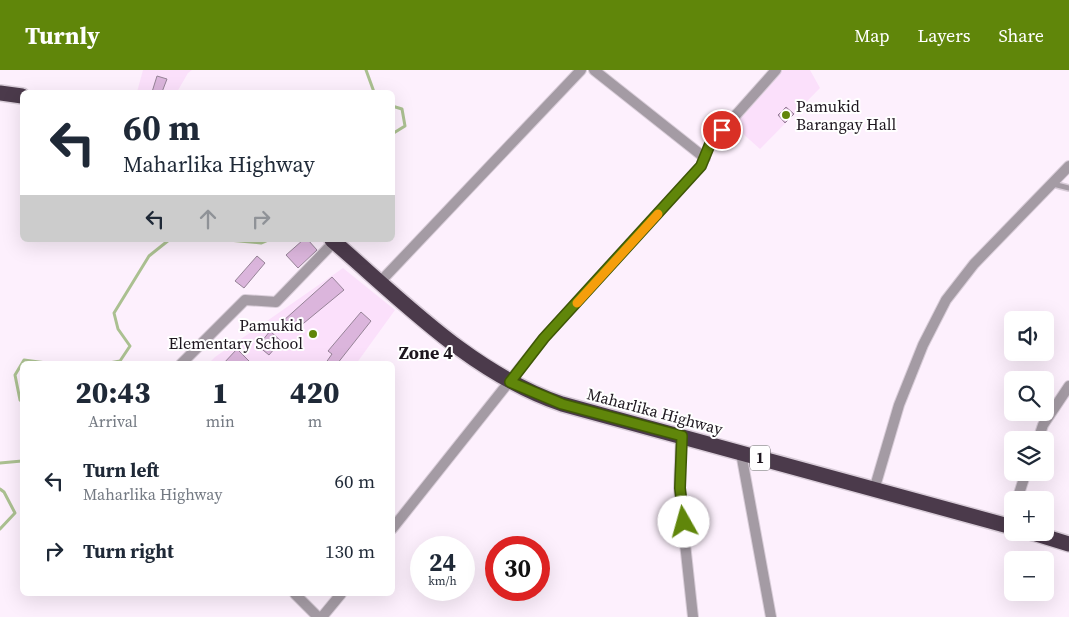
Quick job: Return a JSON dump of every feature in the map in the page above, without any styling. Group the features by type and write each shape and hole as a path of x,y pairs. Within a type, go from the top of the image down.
{"highway":[{"path":"0,93 20,96"},
{"name":"Maharlika Highway","path":"334,242 444,336 510,382 562,404 874,490 1004,520"},
{"path":"1054,539 1069,544"}],"street":[{"path":"380,282 580,70"},
{"path":"594,70 705,158"},
{"path":"395,525 544,338 701,166 710,144 776,70"},
{"path":"874,490 899,405 923,345 946,300 974,264 1069,166"},
{"path":"184,361 245,300 276,302 332,242"},
{"path":"1041,431 1069,386"},
{"path":"682,436 680,488 693,617"},
{"path":"741,453 771,617"},
{"path":"298,596 318,617"},
{"path":"322,617 339,596"}],"lane":[{"path":"1053,184 1069,188"}],"shaded area":[{"path":"143,70 192,70 188,73 178,90 138,90"},
{"path":"782,70 810,70 820,88 760,149 732,124"},
{"name":"Pamukid Elementary School","path":"343,268 395,310 358,361 211,361"}],"building":[{"path":"157,76 167,79 163,90 153,90"},
{"name":"Pamukid Barangay Hall","path":"786,107 794,114 785,123 778,115"},
{"path":"301,242 310,242 317,250 298,268 286,255"},
{"path":"257,256 265,263 244,288 235,281"},
{"path":"332,277 344,290 293,332 283,321"},
{"path":"361,312 371,321 339,361 327,361 332,354 328,351"},
{"path":"270,331 281,341 269,355 258,346"},
{"path":"237,349 249,361 226,361"}],"waterway":[{"path":"366,70 373,90"},
{"path":"395,107 402,109 405,126 395,132"},
{"path":"120,361 130,346 118,329 114,313 149,256 166,242"},
{"path":"250,242 263,242"},
{"path":"23,361 32,361"},
{"path":"20,367 15,375 20,400"},
{"path":"0,463 20,461"},
{"path":"0,489 4,492 15,513 0,529"}],"slow traffic":[{"path":"577,303 658,214"}],"place":[{"name":"Pamukid Barangay Hall","path":"786,115"},
{"name":"Pamukid Elementary School","path":"313,334"}],"district":[{"name":"Zone 4","path":"426,353"}],"route":[{"path":"684,522 680,488 682,436 562,404 510,382 544,338 701,166 710,144 722,130"}]}
